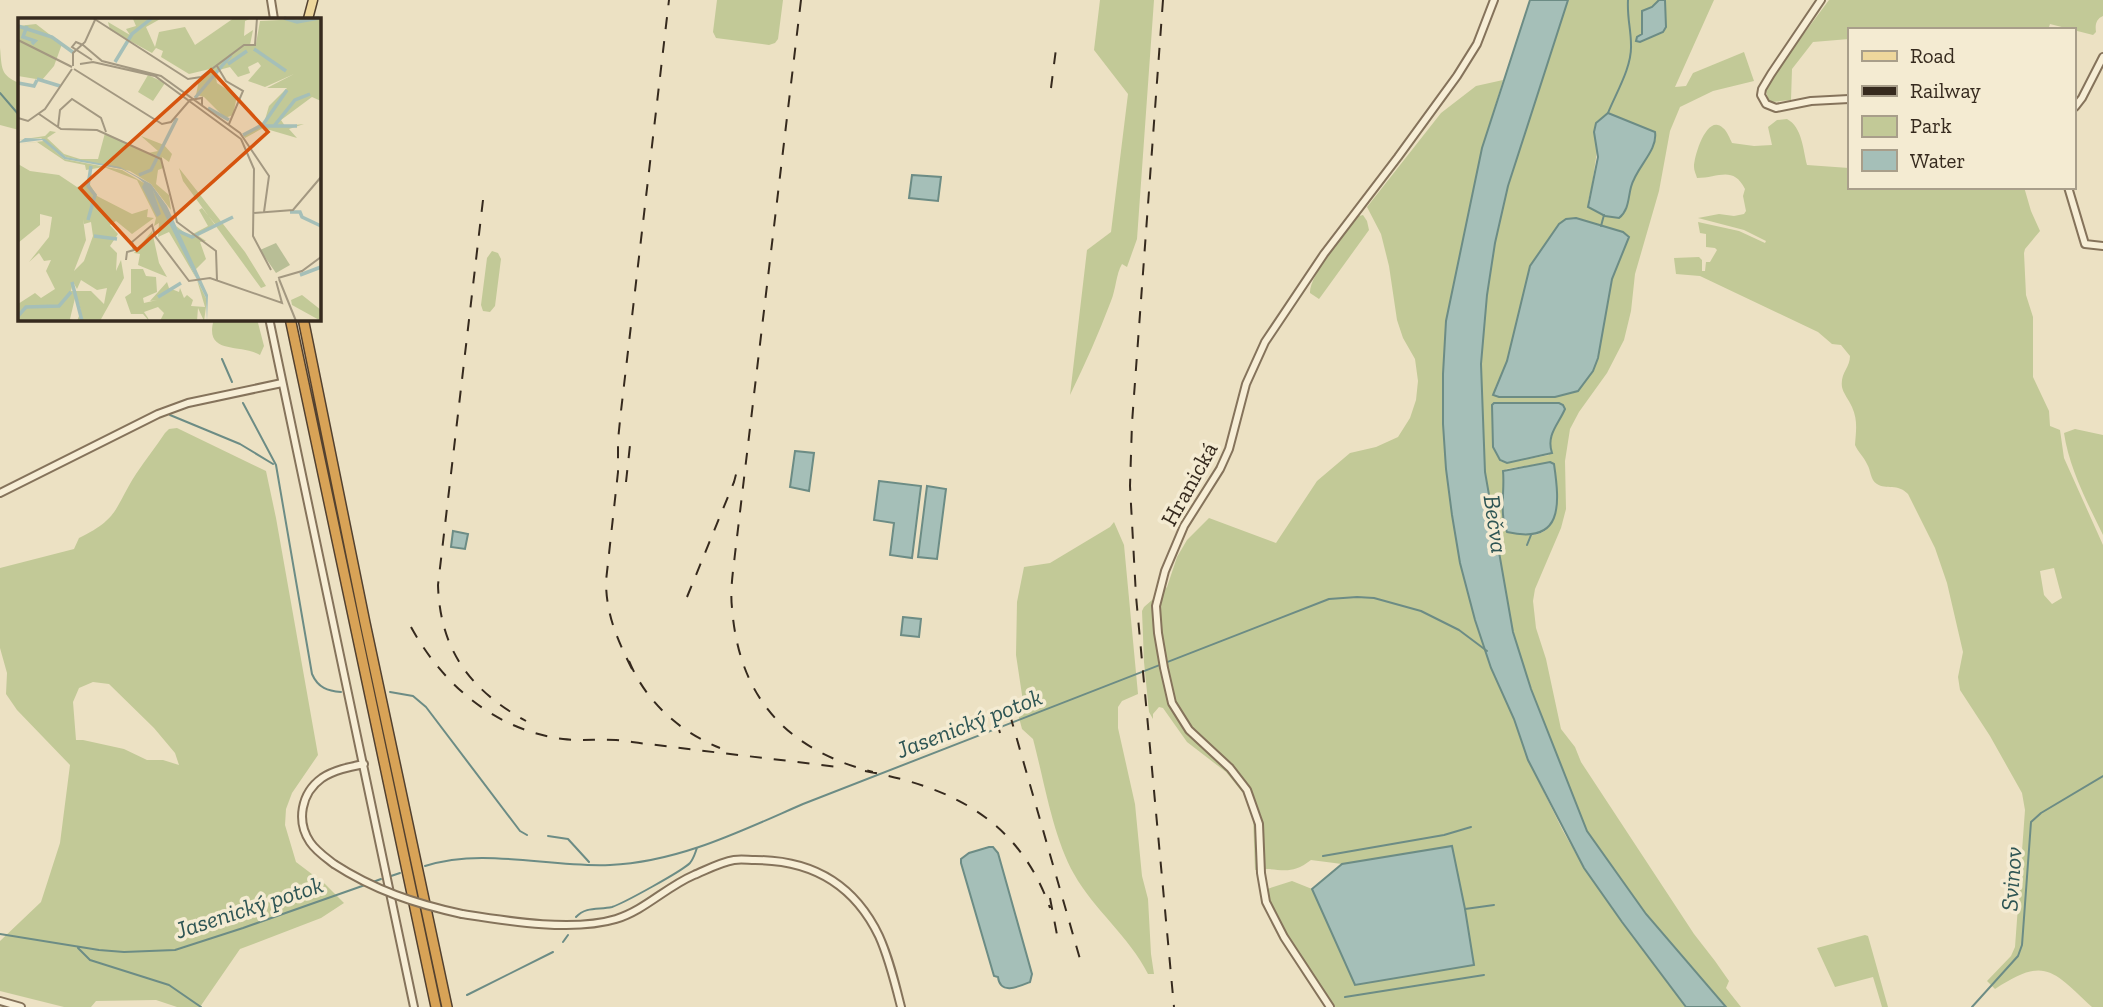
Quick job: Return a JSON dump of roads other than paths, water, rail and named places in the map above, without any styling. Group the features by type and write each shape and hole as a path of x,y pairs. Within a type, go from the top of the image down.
{"highway":[{"path":"290,320 436,1007"},
{"path":"303,320 356,583 447,1007"}],"main road":[{"path":"308,18 313,0"}],"street":[{"path":"271,0 274,18"},
{"name":"Hranická","path":"1330,1007 1284,937 1266,901 1261,873 1259,824 1247,790 1230,768 1198,740 1182,721 1168,692 1156,606 1161,582 1184,526 1215,478 1229,450 1246,384 1256,358 1282,314 1324,254 1468,60 1494,0"},
{"path":"1821,0 1770,74 1761,95 1766,104 1776,108 1811,101 1848,99"},
{"path":"2075,106 2082,98 2103,57"},
{"path":"2069,189 2085,244 2103,246"},
{"path":"269,320 414,1007"},
{"path":"0,493 174,408 282,383"},
{"path":"363,764 325,776 309,791 303,802 302,819 306,835 315,848 334,864 366,883 397,897 462,914 573,926 615,919 637,911 691,877 733,860 779,860 802,865 820,874 855,899 879,937 901,1007"},
{"path":"0,1001 21,1007"}],"water":[{"path":"1530,0 1568,0 1508,186 1487,295 1481,364 1485,472 1513,632 1531,689 1587,831 1646,914 1726,1007 1686,1007 1584,868 1528,760 1514,719 1491,668 1460,563 1446,469 1443,424 1446,321 1482,148"},
{"path":"1659,0 1665,0 1666,27 1663,32 1640,42 1636,41 1642,34 1642,11"},
{"path":"1608,113 1655,132 1653,146 1634,180 1626,208 1619,218 1605,216 1588,207 1598,157 1594,132 1596,123"},
{"path":"912,175 941,177 938,201 909,198"},
{"path":"1576,218 1623,232 1629,237 1612,279 1598,358 1593,371 1578,391 1555,397 1493,395 1507,361 1530,266 1559,224 1566,219"},
{"path":"1494,403 1563,405 1565,409 1552,435 1552,453 1507,463 1500,460 1493,447"},
{"path":"795,451 814,453 809,491 790,487"},
{"path":"1550,462 1554,464 1557,494 1554,518 1548,527 1539,533 1507,532 1503,510 1503,471"},
{"path":"879,481 921,486 912,558 890,555 894,523 874,520"},
{"path":"927,486 946,489 937,559 918,557"},
{"path":"453,531 468,534 465,549 451,547"},
{"path":"903,617 921,619 919,637 901,635"},
{"path":"1452,846 1474,965 1355,985 1312,889 1342,864"},
{"path":"993,847 998,853 1032,974 1030,982 1010,988 1002,986 998,977 994,976 961,863 961,859 969,853"}],"waterway":[{"path":"1608,113 1631,53 1628,0"},
{"path":"0,93 18,114"},
{"path":"1601,226 1604,215"},
{"path":"222,359 232,382"},
{"path":"243,403 276,465 312,674 324,688 341,692"},
{"path":"170,415 240,444 273,464"},
{"path":"1527,545 1531,535"},
{"name":"Jasenický potok","path":"425,866 470,858 610,865 636,863 685,852 1329,599 1374,598 1421,611 1459,630 1487,651"},
{"path":"390,692 413,696 426,707 520,831 527,835"},
{"name":"Svinov","path":"1972,1007 2018,956 2022,945 2031,822 2041,813 2103,776"},
{"path":"1323,856 1444,835 1471,827"},
{"path":"548,836 568,839 589,862"},
{"path":"576,917 588,910 612,907 652,887 690,863 697,848"},
{"name":"Jasenický potok","path":"391,876 400,873"},
{"name":"Jasenický potok","path":"373,882 381,879"},
{"name":"Jasenický potok","path":"0,934 99,950 175,950 365,885"},
{"path":"1465,909 1494,905"},
{"path":"563,942 568,935"},
{"path":"78,948 90,960 169,985 201,1007"},
{"path":"467,995 553,952"},
{"path":"1345,997 1484,975"}],"railway":[{"path":"632,669 613,626 606,581 618,472 621,411 669,0"},
{"path":"801,0 733,568 732,608 745,669 757,694 773,716 792,734 816,750 873,772"},
{"path":"1163,0 1132,423 1130,486 1136,596 1174,1007"},
{"path":"1051,88 1057,41"},
{"path":"483,200 438,585 445,629 462,666 489,696 526,721"},
{"path":"626,482 631,436"},
{"path":"687,597 734,482 739,463"},
{"path":"411,627 424,648 455,686 493,715 538,734 570,740 620,740 838,767"},
{"path":"629,661 645,690 666,714 691,733 720,748"},
{"path":"1010,715 1082,966"},
{"path":"997,722 1000,733"},
{"path":"865,771 897,778 954,798 1001,830 1037,878 1050,908"},
{"path":"1050,898 1058,940"}],"water label":[{"name":"Bečva","path":"1496,524"}]}
